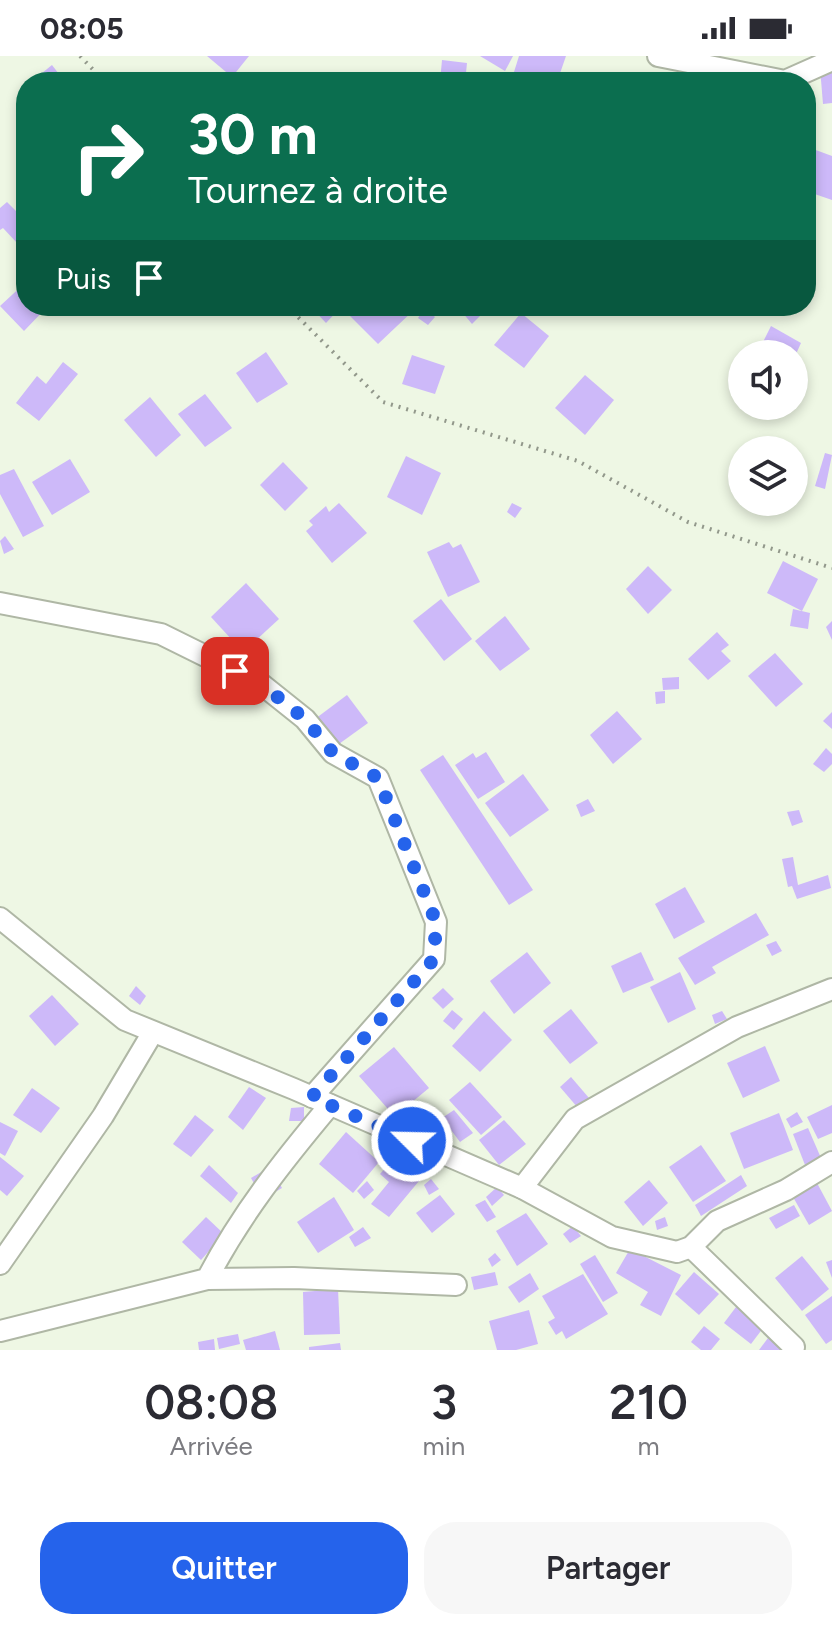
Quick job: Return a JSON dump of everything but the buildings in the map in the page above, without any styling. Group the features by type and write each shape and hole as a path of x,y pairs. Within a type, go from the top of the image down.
{"street":[{"path":"658,56 739,72"},
{"path":"805,72 832,60"},
{"path":"0,603 161,634 260,683 305,719 333,753 378,778 436,922 434,959 321,1101 233,1229 207,1279"},
{"path":"0,918 125,1020 522,1188 612,1237 677,1252 691,1247 717,1221 786,1190 832,1162"},
{"path":"522,1188 575,1119 737,1027 832,989"},
{"path":"0,1264 103,1116 153,1032"},
{"path":"691,1247 794,1347"},
{"path":"0,1331 207,1279 294,1278 456,1285"}],"path":[{"path":"80,56 95,72"},
{"path":"297,316 383,402 578,461 688,522 832,568"}],"route":[{"path":"235,671 260,683 305,719 333,753 378,778 436,922 434,959 312,1097 412,1141"}]}
